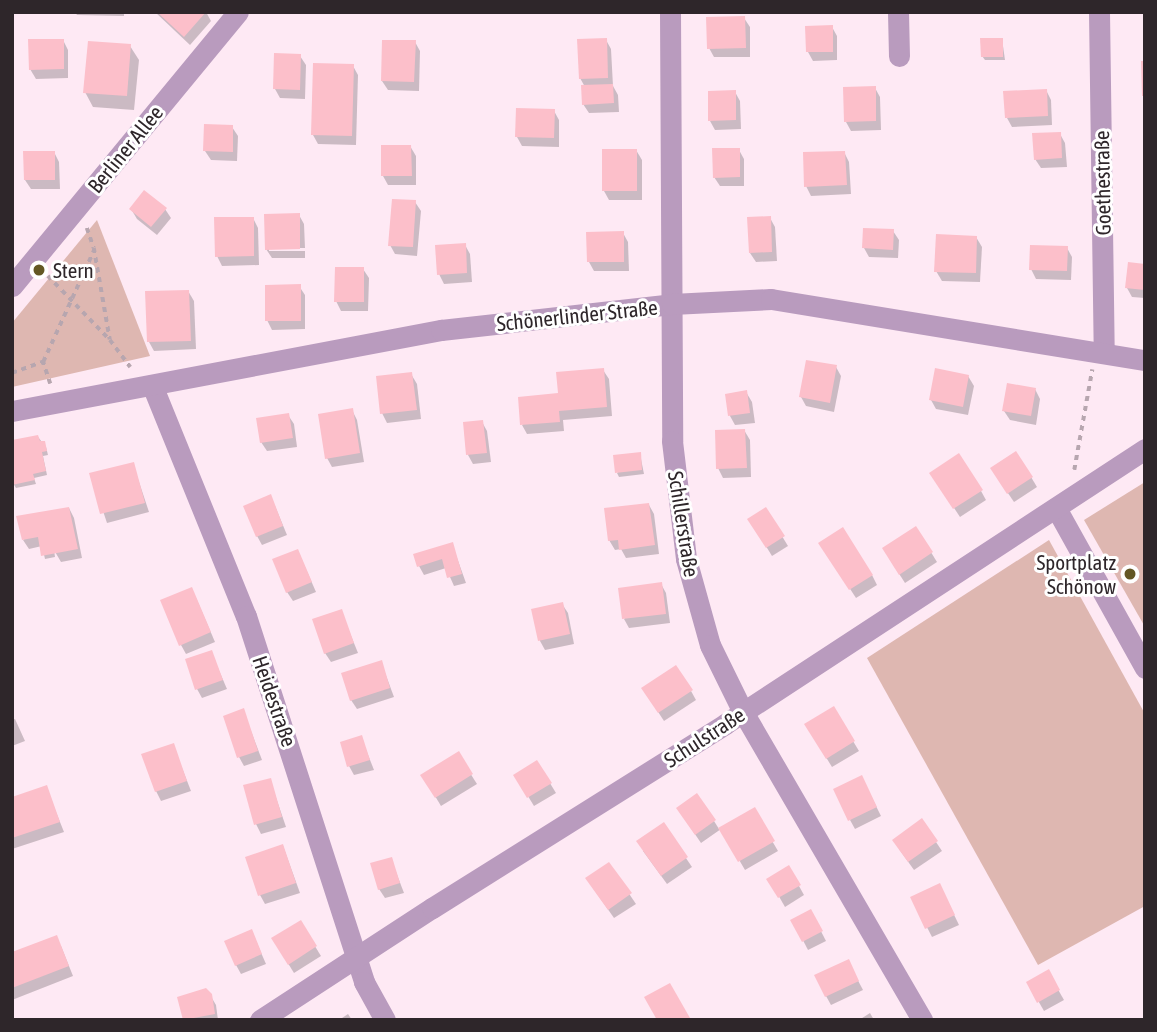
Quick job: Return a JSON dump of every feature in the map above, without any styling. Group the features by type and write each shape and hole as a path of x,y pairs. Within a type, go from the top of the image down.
{"street":[{"name":"Berliner Allee","path":"12,286 238,12"},
{"name":"Schillerstraße","path":"670,12 672,441 686,559 710,645 743,712 922,1020"},
{"path":"898,12 898,56"},
{"name":"Goethestraße","path":"1099,12 1099,352"},
{"name":"Schönerlinder Straße","path":"12,411 441,330 672,304 771,299 1145,360"},
{"name":"Heidestraße","path":"152,385 246,616 364,982 385,1020"},
{"name":"Schulstraße","path":"260,1020 743,712 1145,449"},
{"path":"1063,503 1145,668"}],"path":[{"path":"87,228 94,248 110,340"},
{"path":"52,404 43,362 94,248"},
{"path":"48,276 110,340 134,373 152,385"},
{"path":"1063,503 1099,352"},
{"path":"12,373 43,362"}],"shaded area":[{"path":"97,220 150,356 12,387 12,323"},
{"name":"Sportplatz Schönow","path":"1145,482 1145,627 1084,520"},
{"path":"1049,540 1145,714 1145,906 1038,965 867,658"}],"building":[{"path":"157,12 206,12 184,37"},
{"path":"745,16 746,48 707,49 706,17"},
{"path":"833,25 833,52 806,52 805,26"},
{"path":"607,38 608,78 579,79 577,39"},
{"path":"980,38 1003,38 1003,57 981,57"},
{"path":"28,39 64,39 64,69 29,70"},
{"path":"382,40 416,40 414,82 381,81"},
{"path":"88,41 131,44 127,96 83,93"},
{"path":"274,53 301,54 300,90 273,89"},
{"path":"1141,61 1145,61 1145,96 1142,96"},
{"path":"313,63 354,64 352,136 311,135"},
{"path":"613,84 614,103 582,105 581,85"},
{"path":"876,86 876,121 844,122 843,87"},
{"path":"1047,89 1048,116 1005,118 1003,91"},
{"path":"736,90 736,120 708,121 708,91"},
{"path":"516,108 555,109 554,138 515,137"},
{"path":"204,124 233,125 233,152 203,151"},
{"path":"1061,132 1062,158 1034,160 1032,133"},
{"path":"381,145 411,145 412,176 381,176"},
{"path":"712,148 740,148 740,177 713,178"},
{"path":"602,149 637,149 637,191 602,191"},
{"path":"23,151 55,151 55,180 24,180"},
{"path":"845,151 847,185 804,187 803,152"},
{"path":"144,190 167,208 151,227 129,209"},
{"path":"392,199 416,200 413,247 388,246"},
{"path":"300,213 300,249 265,250 264,214"},
{"path":"771,216 772,252 749,253 747,217"},
{"path":"214,217 254,217 254,256 215,257"},
{"path":"863,228 894,229 893,250 862,248"},
{"path":"624,231 624,262 587,262 586,232"},
{"path":"936,234 977,236 976,273 934,272"},
{"path":"466,243 467,273 437,275 435,245"},
{"path":"1030,245 1068,246 1067,271 1029,270"},
{"path":"1128,262 1145,264 1145,290 1125,288"},
{"path":"335,267 364,267 364,302 334,302"},
{"path":"301,284 301,321 265,321 265,285"},
{"path":"189,290 191,341 147,342 145,291"},
{"path":"806,360 837,365 830,403 799,397"},
{"path":"604,368 607,407 559,411 560,422 520,425 518,397 558,393 556,372"},
{"path":"935,368 969,375 963,407 929,400"},
{"path":"412,372 417,410 380,414 376,376"},
{"path":"1007,383 1036,388 1031,416 1002,411"},
{"path":"747,390 750,413 728,416 725,394"},
{"path":"353,408 360,453 325,459 318,414"},
{"path":"289,413 293,438 260,443 256,418"},
{"path":"483,420 487,453 466,455 463,422"},
{"path":"745,429 747,468 716,469 715,430"},
{"path":"38,435 40,441 45,441 47,451 42,452 46,471 33,474 35,480 12,485 12,440"},
{"path":"1016,451 1033,477 1007,494 990,468"},
{"path":"641,452 642,470 615,473 613,455"},
{"path":"959,453 983,490 953,509 929,473"},
{"path":"134,462 145,503 100,514 89,473"},
{"path":"271,494 283,526 256,537 243,506"},
{"path":"649,503 655,545 619,550 618,540 608,541 604,508"},
{"path":"69,507 78,549 41,556 38,537 22,540 16,516"},
{"path":"766,507 785,536 766,548 747,519"},
{"path":"916,526 933,552 899,575 882,548"},
{"path":"843,527 873,575 849,590 818,543"},
{"path":"453,542 462,574 447,578 442,559 417,567 413,554"},
{"path":"298,549 312,582 286,593 272,559"},
{"path":"662,582 666,614 622,619 618,588"},
{"path":"192,587 211,632 179,646 160,600"},
{"path":"563,602 570,634 538,641 531,609"},
{"path":"342,609 354,643 324,654 312,619"},
{"path":"212,650 223,680 195,690 185,659"},
{"path":"382,660 390,688 350,701 341,673"},
{"path":"676,665 693,690 658,713 641,688"},
{"path":"834,706 855,741 826,759 804,724"},
{"path":"244,708 258,751 237,758 223,716"},
{"path":"362,735 370,760 347,767 340,742"},
{"path":"174,743 187,781 155,792 141,754"},
{"path":"459,751 473,774 435,798 420,775"},
{"path":"537,760 552,783 527,798 513,775"},
{"path":"862,775 877,807 848,821 833,789"},
{"path":"271,778 282,817 254,825 243,785"},
{"path":"47,785 60,822 12,838 12,797"},
{"path":"697,793 716,820 695,835 676,808"},
{"path":"755,807 775,841 738,862 718,828"},
{"path":"922,818 938,841 908,862 892,840"},
{"path":"664,822 688,857 661,876 636,841"},
{"path":"283,844 296,883 258,896 245,857"},
{"path":"392,857 400,883 378,890 370,863"},
{"path":"609,862 632,893 608,910 585,878"},
{"path":"789,865 801,885 778,898 766,879"},
{"path":"940,883 955,915 925,929 910,897"},
{"path":"811,909 823,931 802,942 790,920"},
{"path":"301,920 317,946 288,965 271,938"},
{"path":"252,929 262,954 235,966 224,941"},
{"path":"57,935 69,966 12,988 12,952"},
{"path":"849,959 859,981 825,997 814,975"},
{"path":"1049,969 1060,990 1037,1003 1026,982"},
{"path":"670,983 690,1018 686,1020 657,1020 644,997"},
{"path":"206,988 212,994 215,1014 183,1020 177,997"}],"place":[{"name":"Stern","path":"39,270"},
{"name":"Sportplatz Schönow","path":"1130,574"}]}
